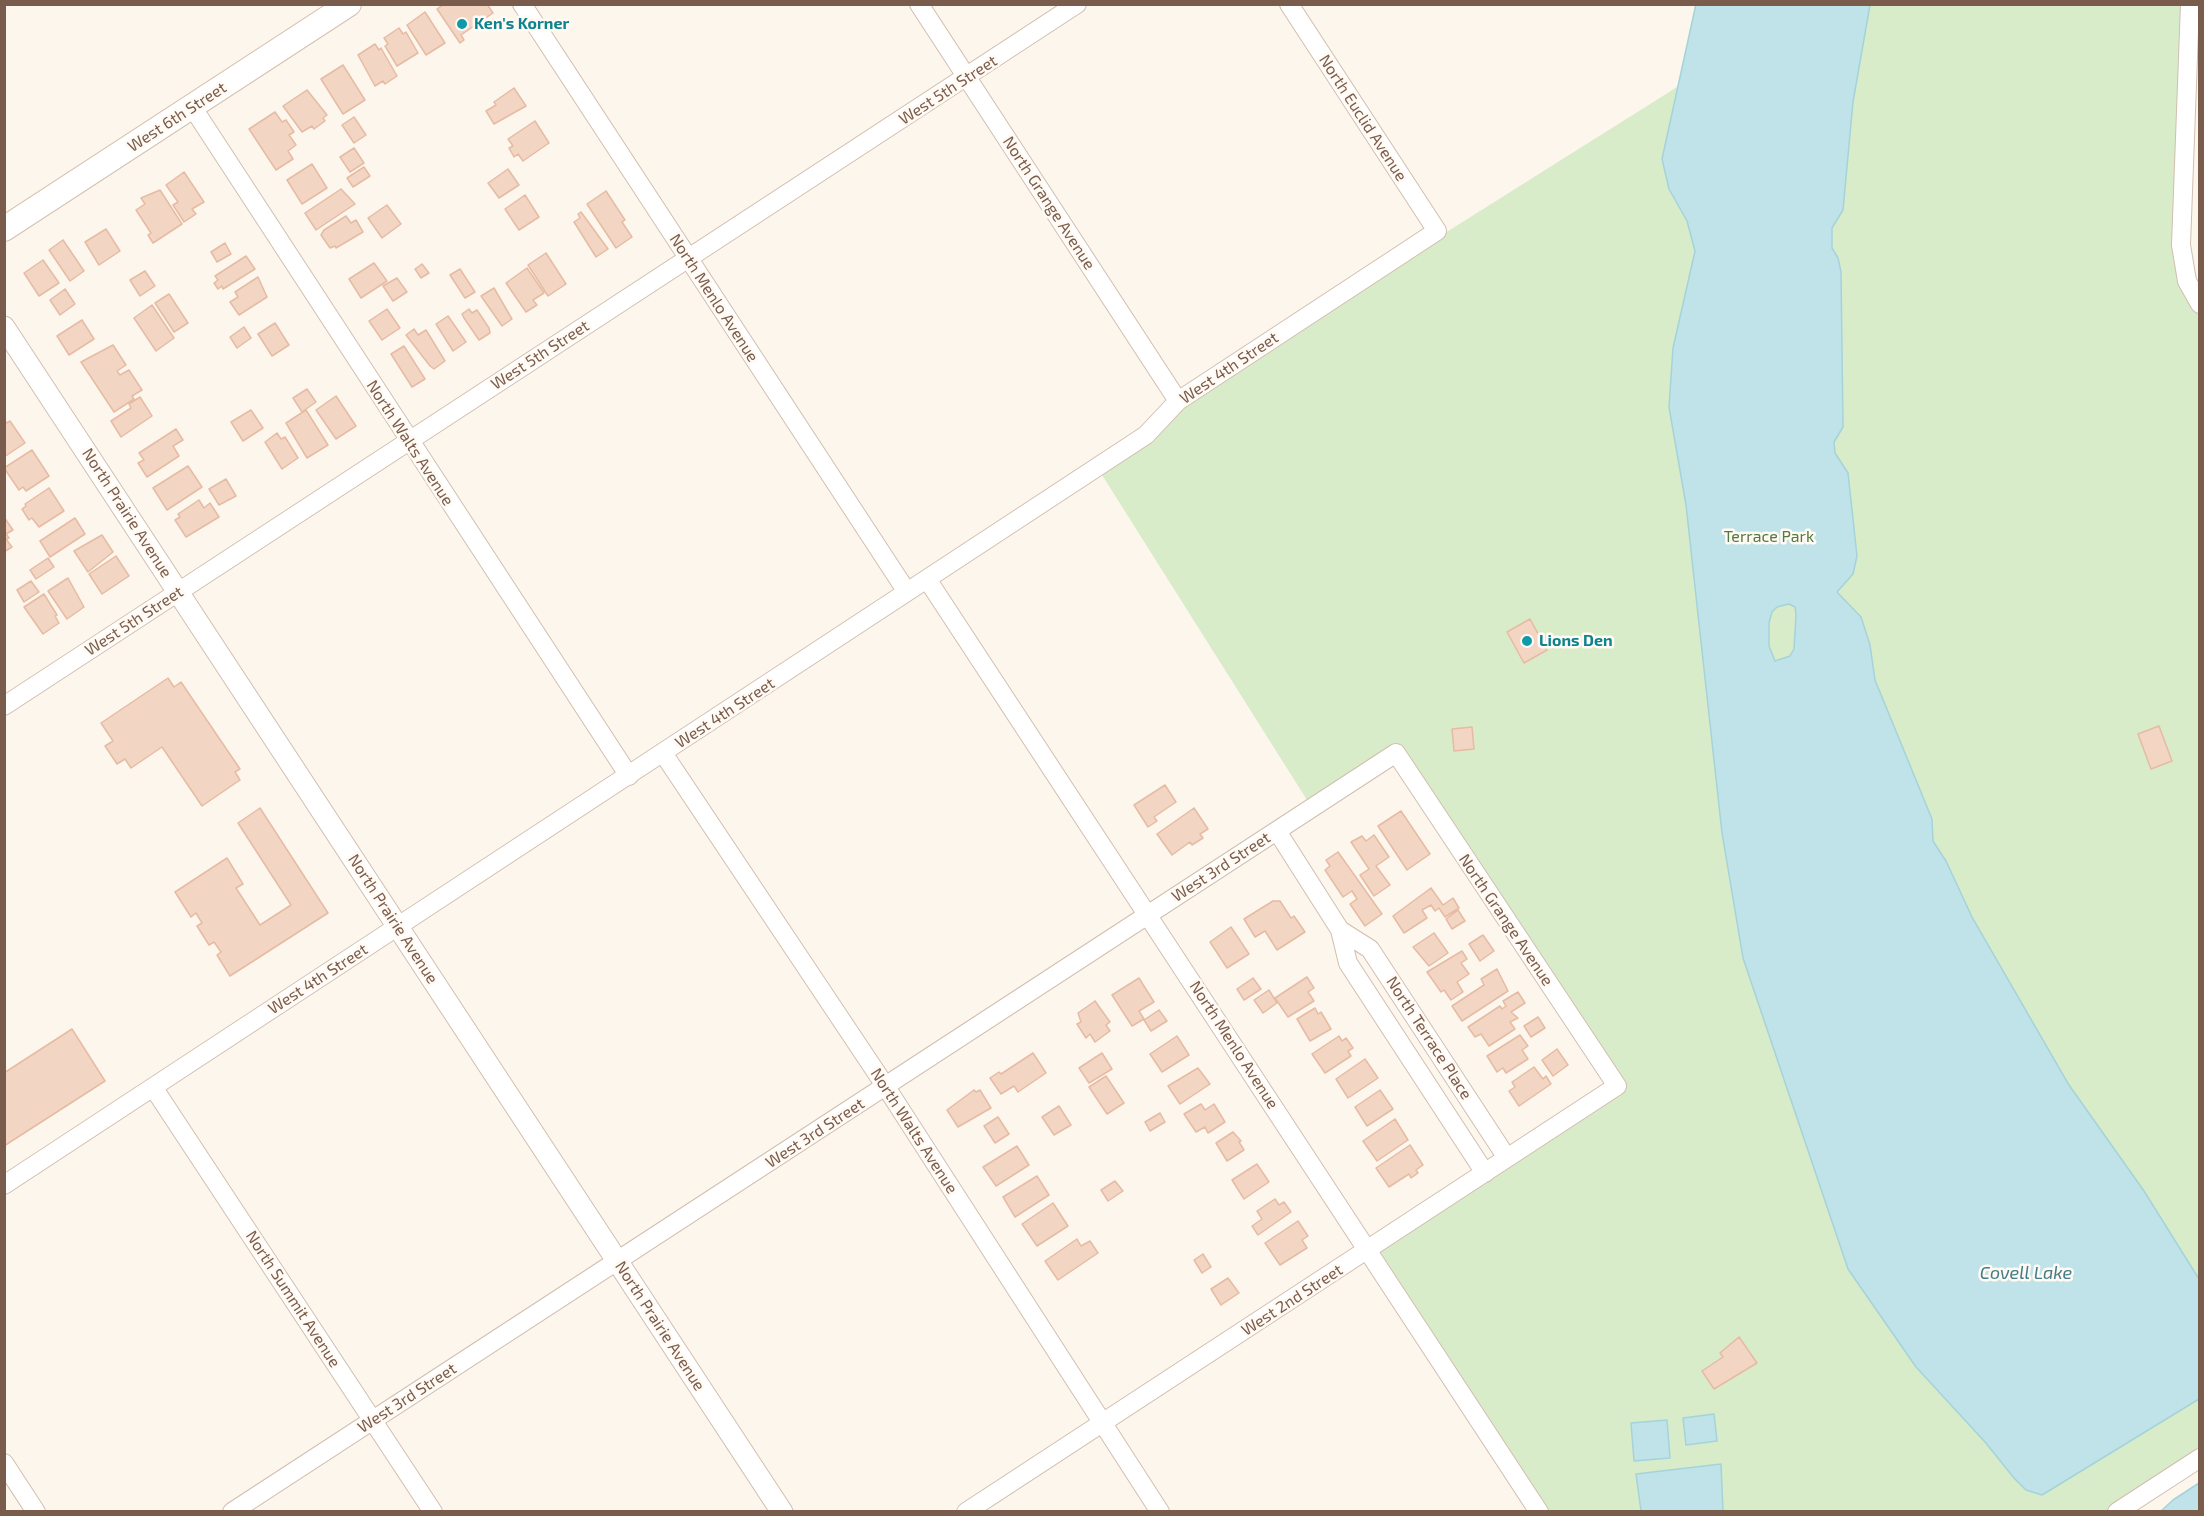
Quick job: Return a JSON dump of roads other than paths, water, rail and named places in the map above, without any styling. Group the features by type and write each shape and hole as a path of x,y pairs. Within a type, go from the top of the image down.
{"main road":[{"name":"West 6th Street","path":"4,229 193,108 349,4"}],"street":[{"name":"North Menlo Avenue","path":"522,4 907,592"},
{"name":"North Grange Avenue","path":"920,4 1178,400"},
{"name":"West 5th Street","path":"4,706 1077,4"},
{"name":"North Euclid Avenue","path":"1289,4 1437,231"},
{"path":"2190,4 2181,245 2187,281 2199,304"},
{"name":"North Walts Avenue","path":"193,108 629,776"},
{"name":"West 4th Street","path":"4,1185 1146,435 1178,400 1437,231"},
{"name":"North Prairie Avenue","path":"4,327 782,1512"},
{"name":"North Menlo Avenue","path":"927,579 1539,1512"},
{"name":"North Walts Avenue","path":"663,753 886,1087 1160,1512"},
{"name":"North Grange Avenue","path":"1396,753 1617,1086"},
{"name":"West 3rd Street","path":"232,1512 1396,753"},
{"name":"North Terrace Place","path":"1277,831 1340,930 1348,963 1485,1173"},
{"name":"North Terrace Place","path":"1340,930 1370,949 1507,1158"},
{"name":"West 2nd Street","path":"966,1512 1617,1086"},
{"name":"North Summit Avenue","path":"153,1087 433,1512"},
{"path":"2116,1512 2199,1458"},
{"path":"4,1463 36,1512"}],"water":[{"name":"Covell Lake","path":"1696,4 1870,5 1853,102 1843,210 1832,228 1832,248 1838,258 1841,272 1843,427 1834,442 1835,453 1848,473 1857,556 1853,574 1837,592 1861,617 1870,645 1875,680 1932,819 1933,841 1946,861 1972,917 2069,1085 2144,1191 2199,1279 2199,1399 2042,1495 2026,1490 2014,1478 1985,1442 1916,1367 1848,1269 1743,958 1722,833 1686,505 1669,407 1673,348 1695,251 1687,221 1669,189 1662,159","holes":["1789,604 1795,607 1794,649 1790,656 1775,661 1769,646 1769,623 1772,612 1777,607"]},
{"path":"1714,1414 1717,1441 1686,1445 1683,1418"},
{"path":"1667,1420 1670,1458 1634,1461 1631,1423"},
{"path":"1721,1464 1723,1511 1641,1511 1636,1474"},
{"path":"2199,1483 2199,1511 2161,1511 2173,1500"}],"place":[{"name":"Ken's Korner","path":"462,24"},
{"name":"Lions Den","path":"1527,641"}],"park label":[{"name":"Terrace Park","path":"1769,537"}]}
